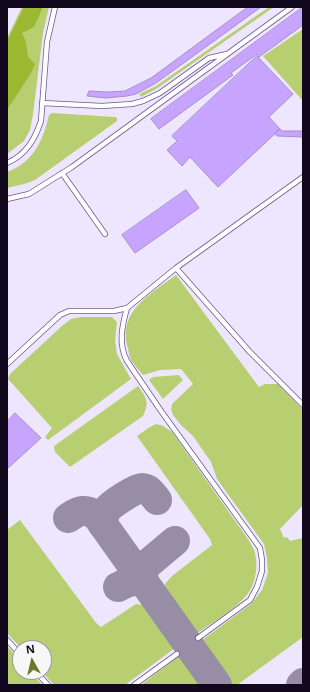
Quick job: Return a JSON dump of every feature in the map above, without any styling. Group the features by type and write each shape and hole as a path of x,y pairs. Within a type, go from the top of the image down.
{"lane":[{"path":"7,163 19,156 33,141 38,132 47,42 55,7"},
{"path":"7,200 29,194 62,173 231,53 292,7"},
{"path":"42,103 102,106 132,104 143,101 160,93 209,58 231,53"},
{"path":"62,173 105,234"},
{"path":"7,364 60,315 69,311 114,311 127,308 176,268 303,177"},
{"path":"176,268 249,351 303,405"},
{"path":"127,308 122,325 121,343 123,353 127,361 161,411 260,548 262,571 257,587 250,600 198,638"},
{"path":"134,685 177,654"}],"green space":[{"path":"22,7 49,7 43,33 30,130 24,141 7,154 7,38"},
{"path":"24,7 43,7 34,27 22,33 26,42 28,57 35,64 31,73 7,110 7,41"},
{"path":"269,7 274,7 156,89 141,97 139,94 156,86"},
{"path":"303,29 303,101 263,56"},
{"path":"52,113 115,117 117,118 117,121 35,180 7,188 7,172 16,168 31,156 44,133 49,115"},
{"path":"176,275 259,387 265,384 278,384 303,410 303,505 280,529 284,538 287,537 290,541 303,538 303,637 237,685 231,685 201,641 251,604 262,590 268,573 264,544 217,479 211,462 193,436 173,415 171,409 172,404 193,384 181,369 160,370 143,375 130,359 126,335 127,324 138,305 156,289"},
{"path":"81,317 112,317 117,322 115,341 117,354 131,379 48,440 45,437 52,428 8,379 10,374 63,325 71,319"},
{"path":"179,375 183,380 163,399 149,380 153,377"},
{"path":"138,386 147,403 143,416 70,467 55,452 54,446"},
{"path":"156,424 163,426 172,432 248,539 254,549 256,558 255,578 249,592 238,604 195,635 166,590 165,584 172,576 212,545 210,539 137,436"},
{"path":"20,520 97,624 101,627 136,604 142,605 175,648 125,685 54,685 49,680 52,680 52,640 14,640 7,633 7,530"},
{"path":"7,646 12,651 12,680 38,680 42,685 7,685"},
{"path":"179,656 200,685 141,685"}],"building":[{"path":"248,7 261,7 156,83 136,94 127,96 106,98 87,96 89,91 125,91 151,78"},
{"path":"303,7 303,25 259,57 257,54 231,73 233,75 159,129 151,119"},
{"path":"257,56 293,94 269,117 280,129 218,187 190,157 182,166 167,150 177,141 172,136"},
{"path":"280,129 282,131 303,131 303,137 277,136 275,134"},
{"path":"186,190 199,208 135,253 122,235"},
{"path":"15,413 41,438 7,469 7,422"}],"taxiway":[{"path":"103,525 104,515 109,507 129,493 142,488 147,489 157,500"},
{"path":"68,518 82,511 93,513 97,516 217,685"},
{"path":"144,583 144,567 175,541"},
{"path":"118,587 137,581 144,583"}]}
